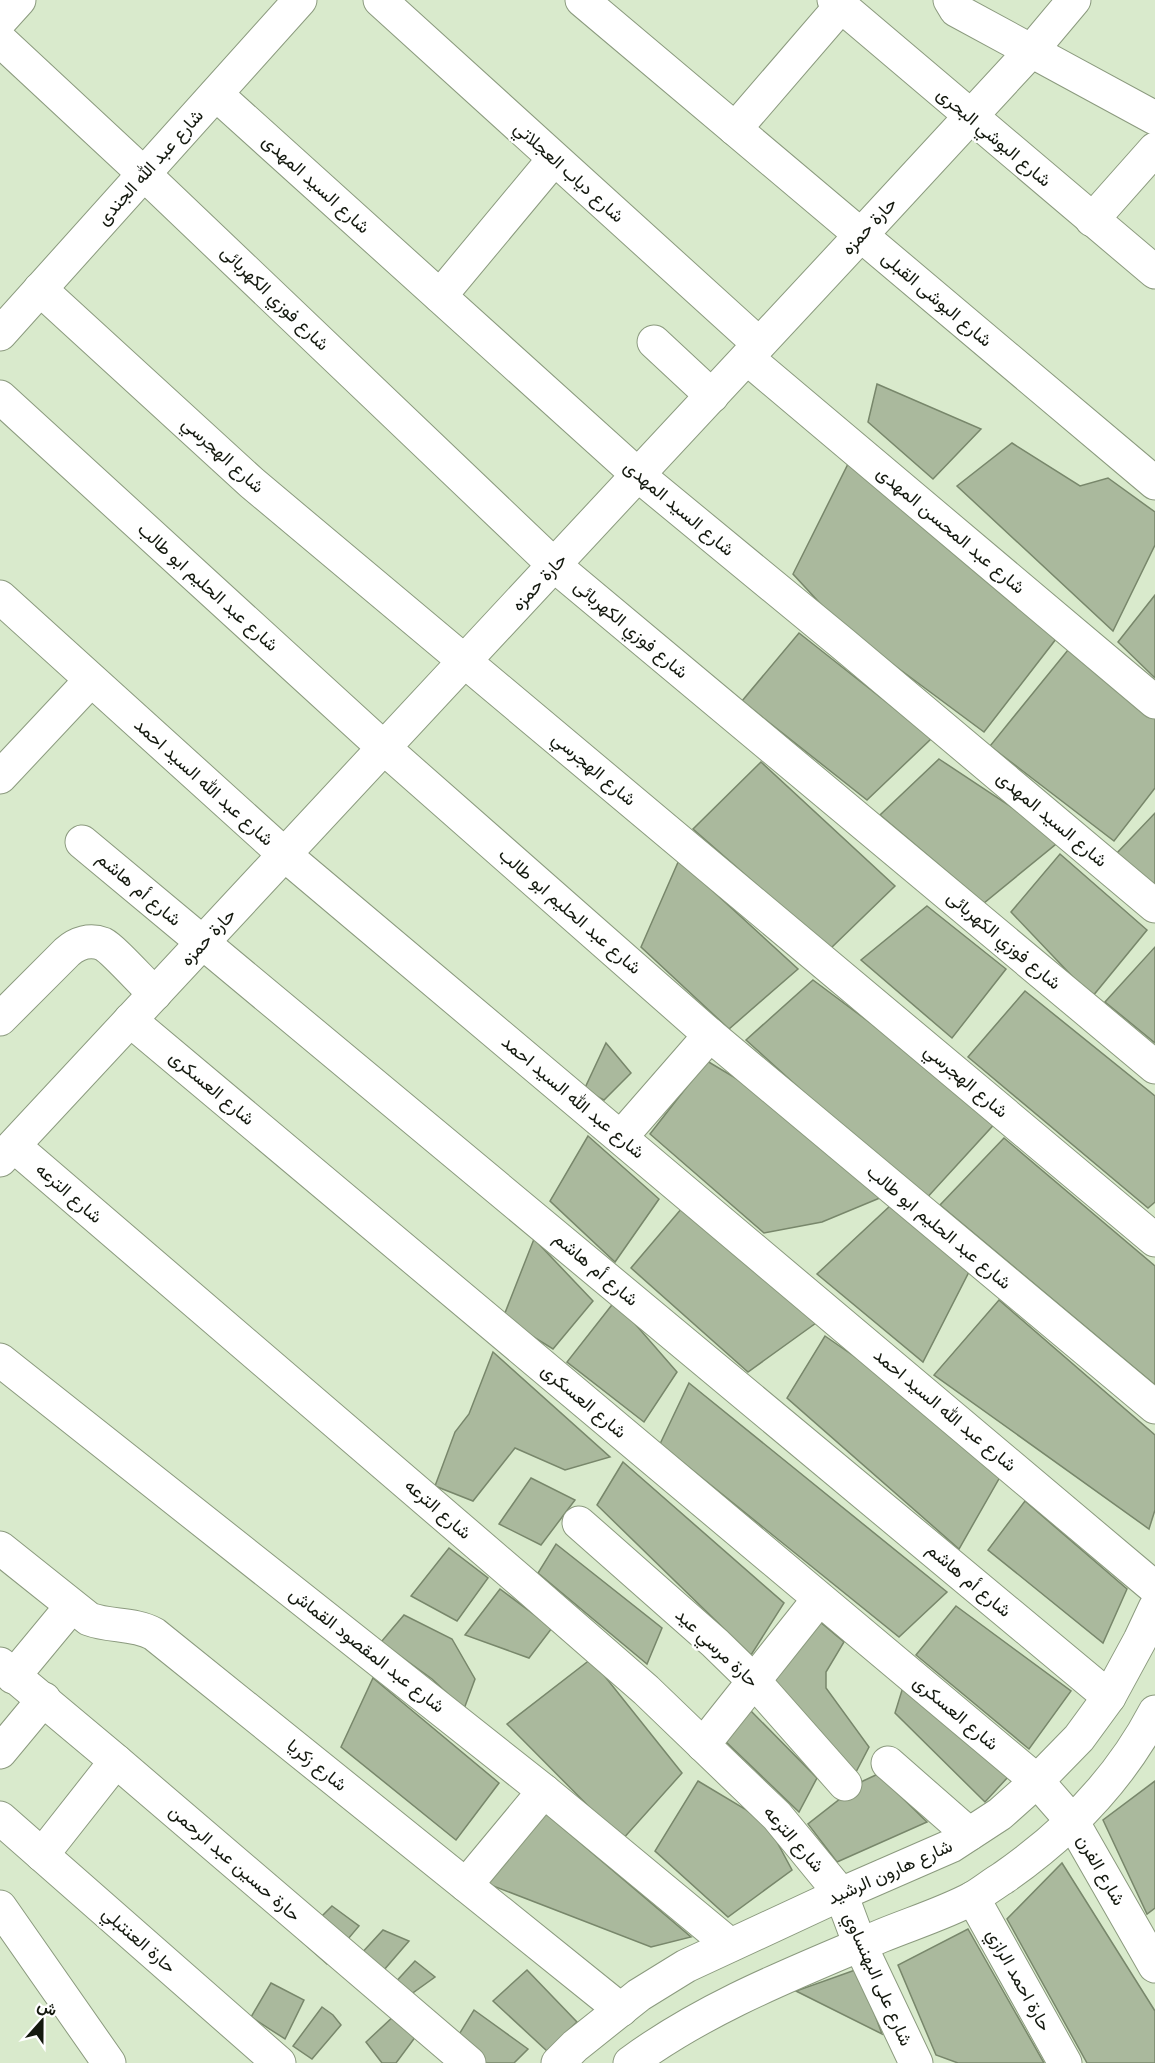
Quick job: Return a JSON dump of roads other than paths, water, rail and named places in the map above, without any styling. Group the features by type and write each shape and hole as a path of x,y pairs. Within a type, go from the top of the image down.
{"street":[{"path":"0,21 19,0"},
{"name":"شارع عبد الله الجندى","path":"0,334 300,0"},
{"name":"شارع دياب العجلاتي","path":"380,0 554,159 753,351"},
{"name":"شارع البوشى القبلى","path":"582,0 1155,483"},
{"path":"950,0 956,10 1155,118"},
{"name":"حارة حمزه","path":"7,1153 861,235 1032,50 1074,0"},
{"path":"735,129 838,3"},
{"name":"شارع البوشي البحرى","path":"838,3 1155,272"},
{"name":"شارع فوزي الكهربائى","path":"0,40 554,565 1155,1066"},
{"name":"شارع السيد المهدى","path":"216,94 638,475 1155,906"},
{"path":"1092,220 1155,149"},
{"path":"441,297 554,159"},
{"name":"شارع الهجرسي","path":"40,289 252,483 1155,1240"},
{"path":"654,342 711,396"},
{"name":"شارع عبد المحسن المهدى","path":"753,351 1155,702"},
{"name":"شارع عبد الحليم ابو طالب","path":"0,397 384,748 710,1035 1155,1407"},
{"name":"شارع عبد الله السيد احمد","path":"0,597 285,855 1155,1588"},
{"path":"0,777 91,680"},
{"name":"شارع أم هاشم","path":"82,842 1109,1697"},
{"path":"6,1000 73,946 89,942 105,945 155,994"},
{"name":"شارع العسكرى","path":"130,1020 1037,1781"},
{"path":"621,1137 710,1035"},
{"name":"شارع الترعه","path":"7,1153 522,1582 646,1690 777,1816 841,1894"},
{"name":"شارع عبد المقصود القماش","path":"0,1360 544,1791 730,1945"},
{"name":"حارة مرسي عيد","path":"579,1523 715,1643 754,1681 845,1784"},
{"name":"شارع زكريا","path":"0,1548 71,1607 95,1622 144,1629 154,1634 621,2010"},
{"path":"703,1745 819,1599"},
{"path":"7,1670 71,1607"},
{"name":"شارع هارون الرشيد","path":"558,2063 575,2046 639,1995 686,1966 951,1846 1000,1814 1037,1781 1079,1738 1109,1697 1155,1608"},
{"name":"حارة حسين عبد الرحمن","path":"7,1670 469,2063"},
{"path":"0,1752 44,1700"},
{"path":"630,2063 660,2041 705,2015 860,1945 973,1898 1030,1859 1072,1821 1113,1777 1147,1728 1155,1712"},
{"path":"42,1855 116,1761"},
{"path":"888,1763 969,1834"},
{"name":"شارع الفرن","path":"1037,1781 1072,1821 1151,1948"},
{"path":"466,1885 544,1791"},
{"name":"حارة العنتبلي","path":"0,1818 279,2063"},
{"name":"شارع على البهنساوي","path":"841,1894 909,2060"},
{"name":"حارة احمد الرازي","path":"973,1898 1065,2063"},
{"path":"0,1907 109,2063"}]}
